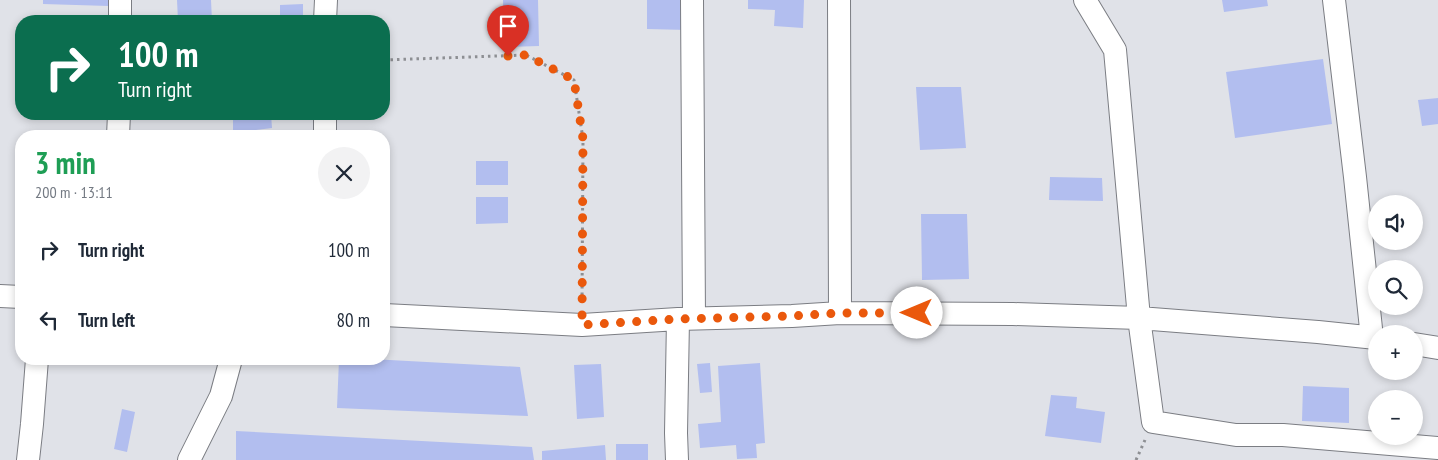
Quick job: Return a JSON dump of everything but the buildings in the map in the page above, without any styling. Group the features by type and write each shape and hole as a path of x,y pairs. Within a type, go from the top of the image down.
{"street":[{"path":"120,0 120,15"},
{"path":"326,0 326,15"},
{"path":"677,460 676,433 686,319 692,0"},
{"path":"838,0 840,313"},
{"path":"1085,0 1115,50 1139,318 1153,422 1236,435 1283,435 1438,448"},
{"path":"1334,0 1372,325"},
{"path":"0,296 15,297"},
{"path":"390,315 582,325 840,313 1013,314 1139,318 1368,337"},
{"path":"1423,346 1438,348"},
{"path":"28,460 37,365"},
{"path":"189,460 221,396 229,365"}],"path":[{"path":"390,60 526,55 574,80 583,139 582,325"}],"route":[{"path":"508,56 526,55 574,80 583,139 582,325 678,319 840,313 917,313"}]}
